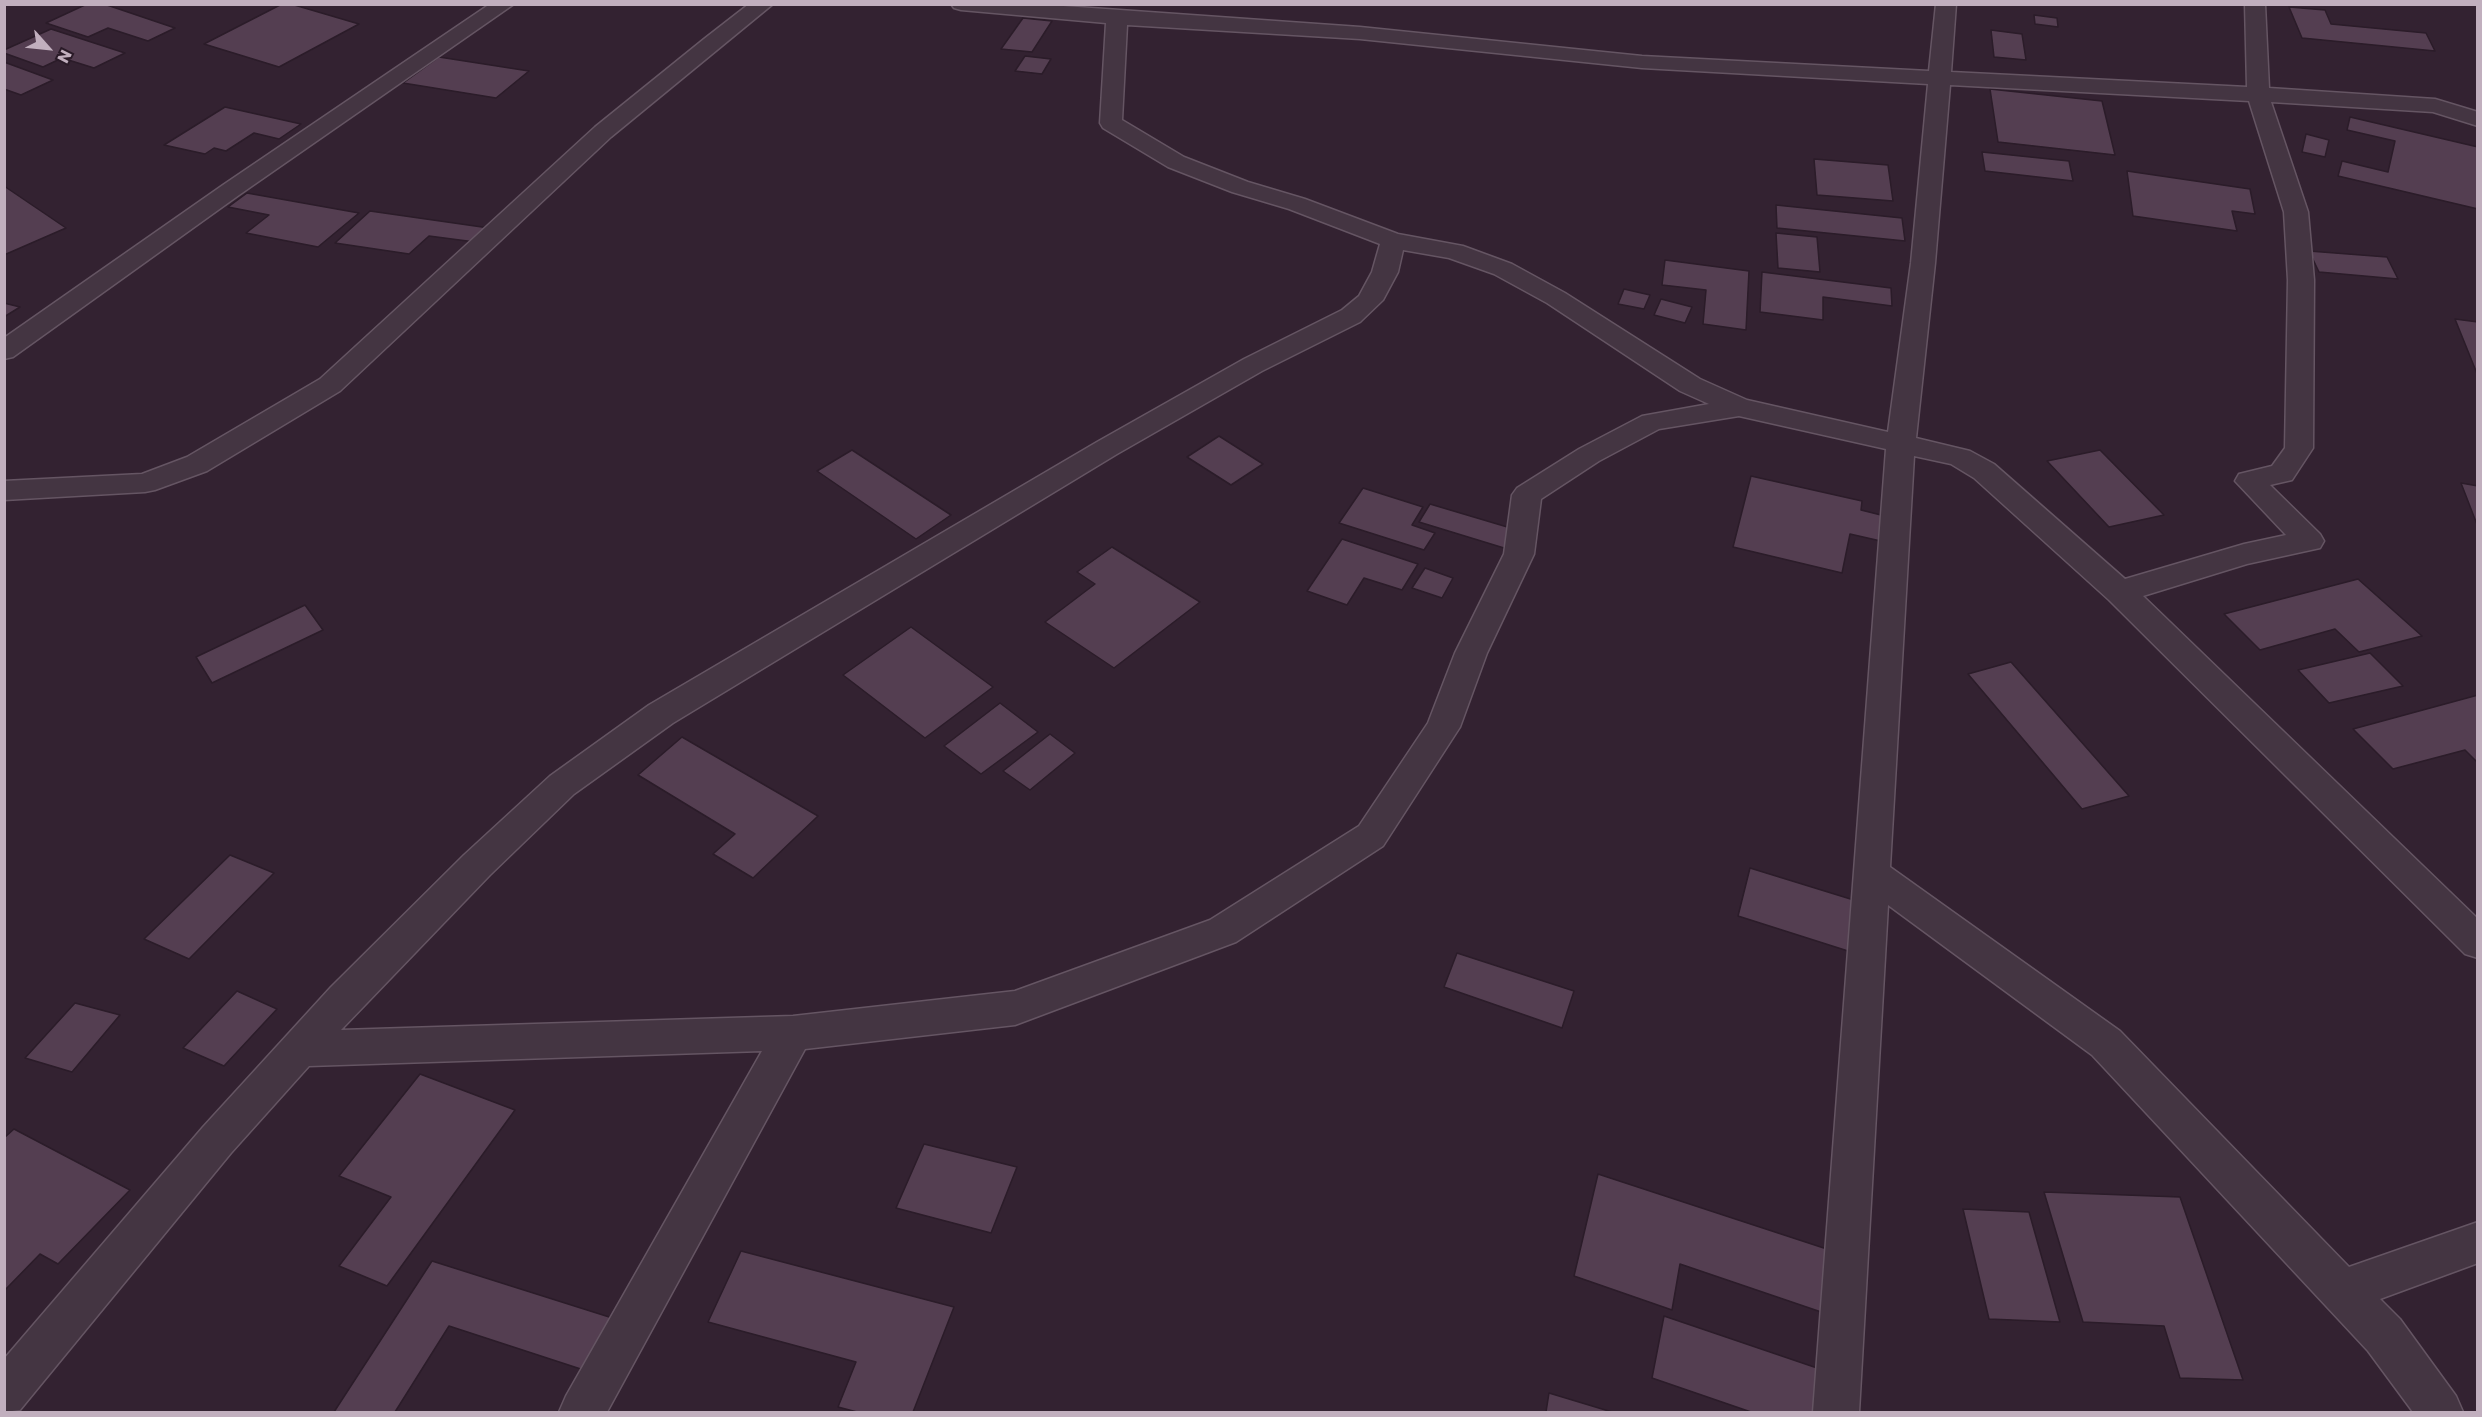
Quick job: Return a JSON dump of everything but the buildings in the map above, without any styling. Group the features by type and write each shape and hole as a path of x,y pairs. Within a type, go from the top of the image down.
{"street":[{"path":"4,351 231,190 504,4"},
{"path":"4,491 145,483 197,464 330,385 603,132 711,43 763,4"},
{"path":"961,4 1117,18 1360,33 1642,62 2435,106 2478,119"},
{"path":"1836,1413 1901,443 1923,263 1947,4"},
{"path":"2120,592 2244,554 2309,541 2249,481 2282,473 2299,448 2301,280 2296,212 2258,95 2255,4"},
{"path":"1117,18 1112,123 1176,162 1393,241 1454,251 1503,269 1556,298 1690,385 1739,407 1960,457 1984,471 2120,592 2478,943"},
{"path":"4,1395 217,1140 345,999 477,865 562,785 661,714 1087,460 1253,365 1352,316 1370,300 1376,291 1385,272 1393,241"},
{"path":"300,1049 793,1033 1016,1008 1223,931 1371,836 1443,727 1471,653 1519,554 1527,495 1589,455 1652,422 1739,407"},
{"path":"1872,873 2106,1043 2384,1335 2440,1413"},
{"path":"582,1413 793,1033"},
{"path":"2343,1291 2478,1242"}]}
